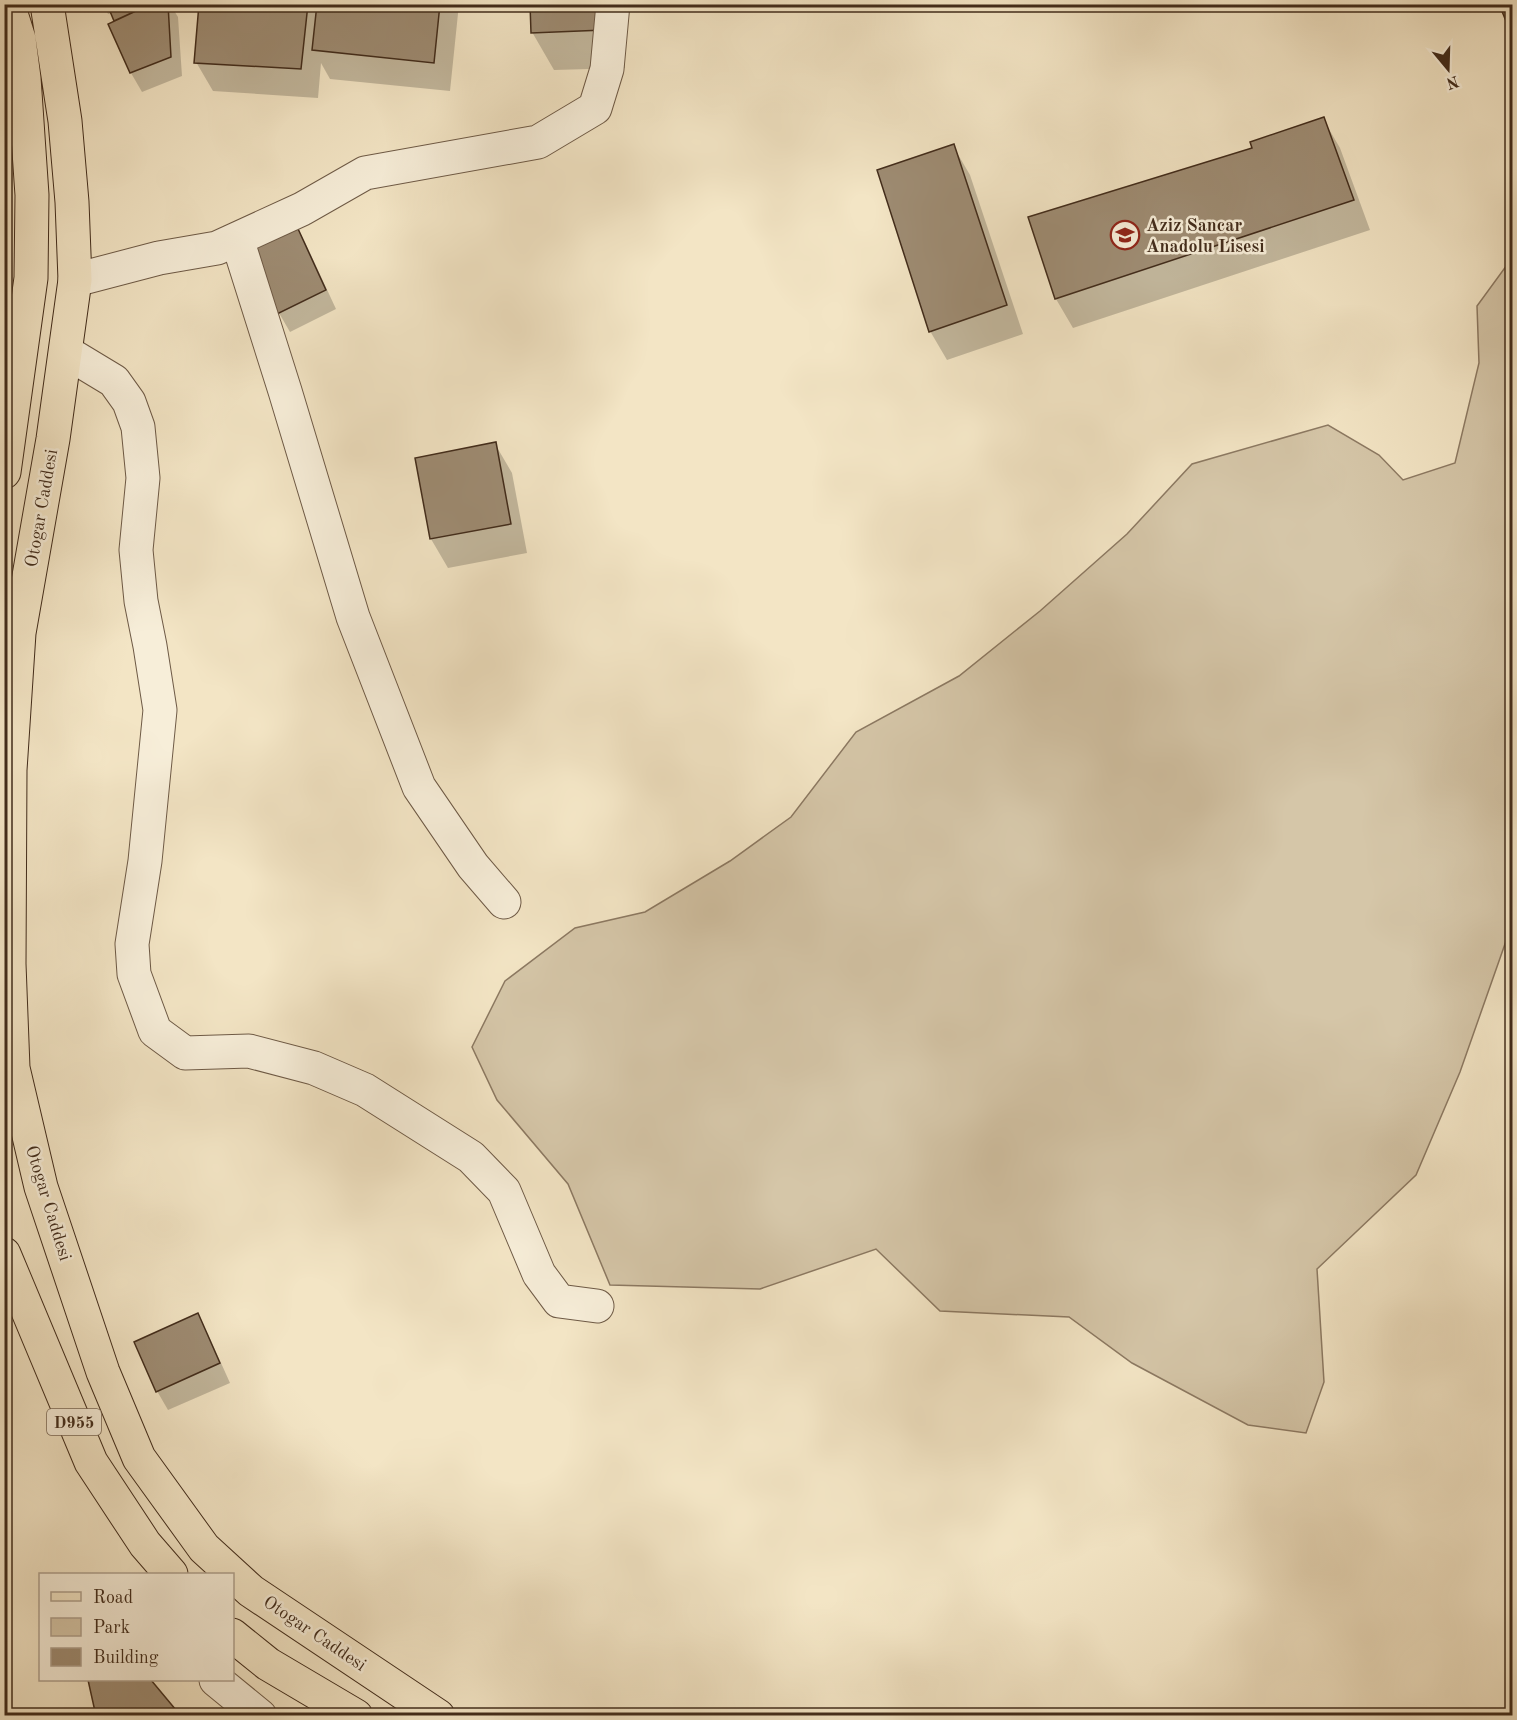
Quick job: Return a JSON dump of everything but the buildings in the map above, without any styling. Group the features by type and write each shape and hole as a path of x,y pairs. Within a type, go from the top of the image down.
{"main road":[{"path":"5,461 31,278 32,195 24,78 19,39 8,4"},
{"name":"Otogar Caddesi","path":"47,4 65,121 72,202 75,280 66,352 19,633 10,770 7,964 13,1068 41,1187 103,1371 139,1458 204,1548 231,1573"},
{"name":"D955","path":"4,1254 91,1462 145,1544 169,1573"},
{"name":"Otogar Caddesi","path":"234,1575 251,1591 438,1716"},
{"path":"234,1637 268,1664 356,1716"}],"street":[{"path":"75,280 159,258 217,248 302,209 365,174 538,142 595,108 607,69 613,4"},
{"path":"237,239 353,617 420,787 472,866 504,902"},
{"path":"66,352 114,381 129,402 138,427 143,478 136,550 141,601 160,710 145,861 132,944 134,974 155,1031 185,1053 249,1051 314,1068 364,1090 471,1157 504,1191 539,1274 559,1301 597,1306"},
{"path":"217,1681 258,1715"}],"green space":[{"path":"1512,258 1512,924 1460,1072 1416,1175 1317,1269 1324,1382 1306,1433 1248,1425 1132,1363 1069,1317 940,1311 876,1249 760,1289 610,1285 568,1184 497,1100 472,1047 505,981 575,928 645,912 730,861 791,817 856,732 959,676 1040,611 1127,534 1192,464 1328,425 1379,455 1403,480 1455,463 1479,363 1477,306"}],"place":[{"name":"Aziz Sancar Anadolu Lisesi","path":"1125,235"}]}
